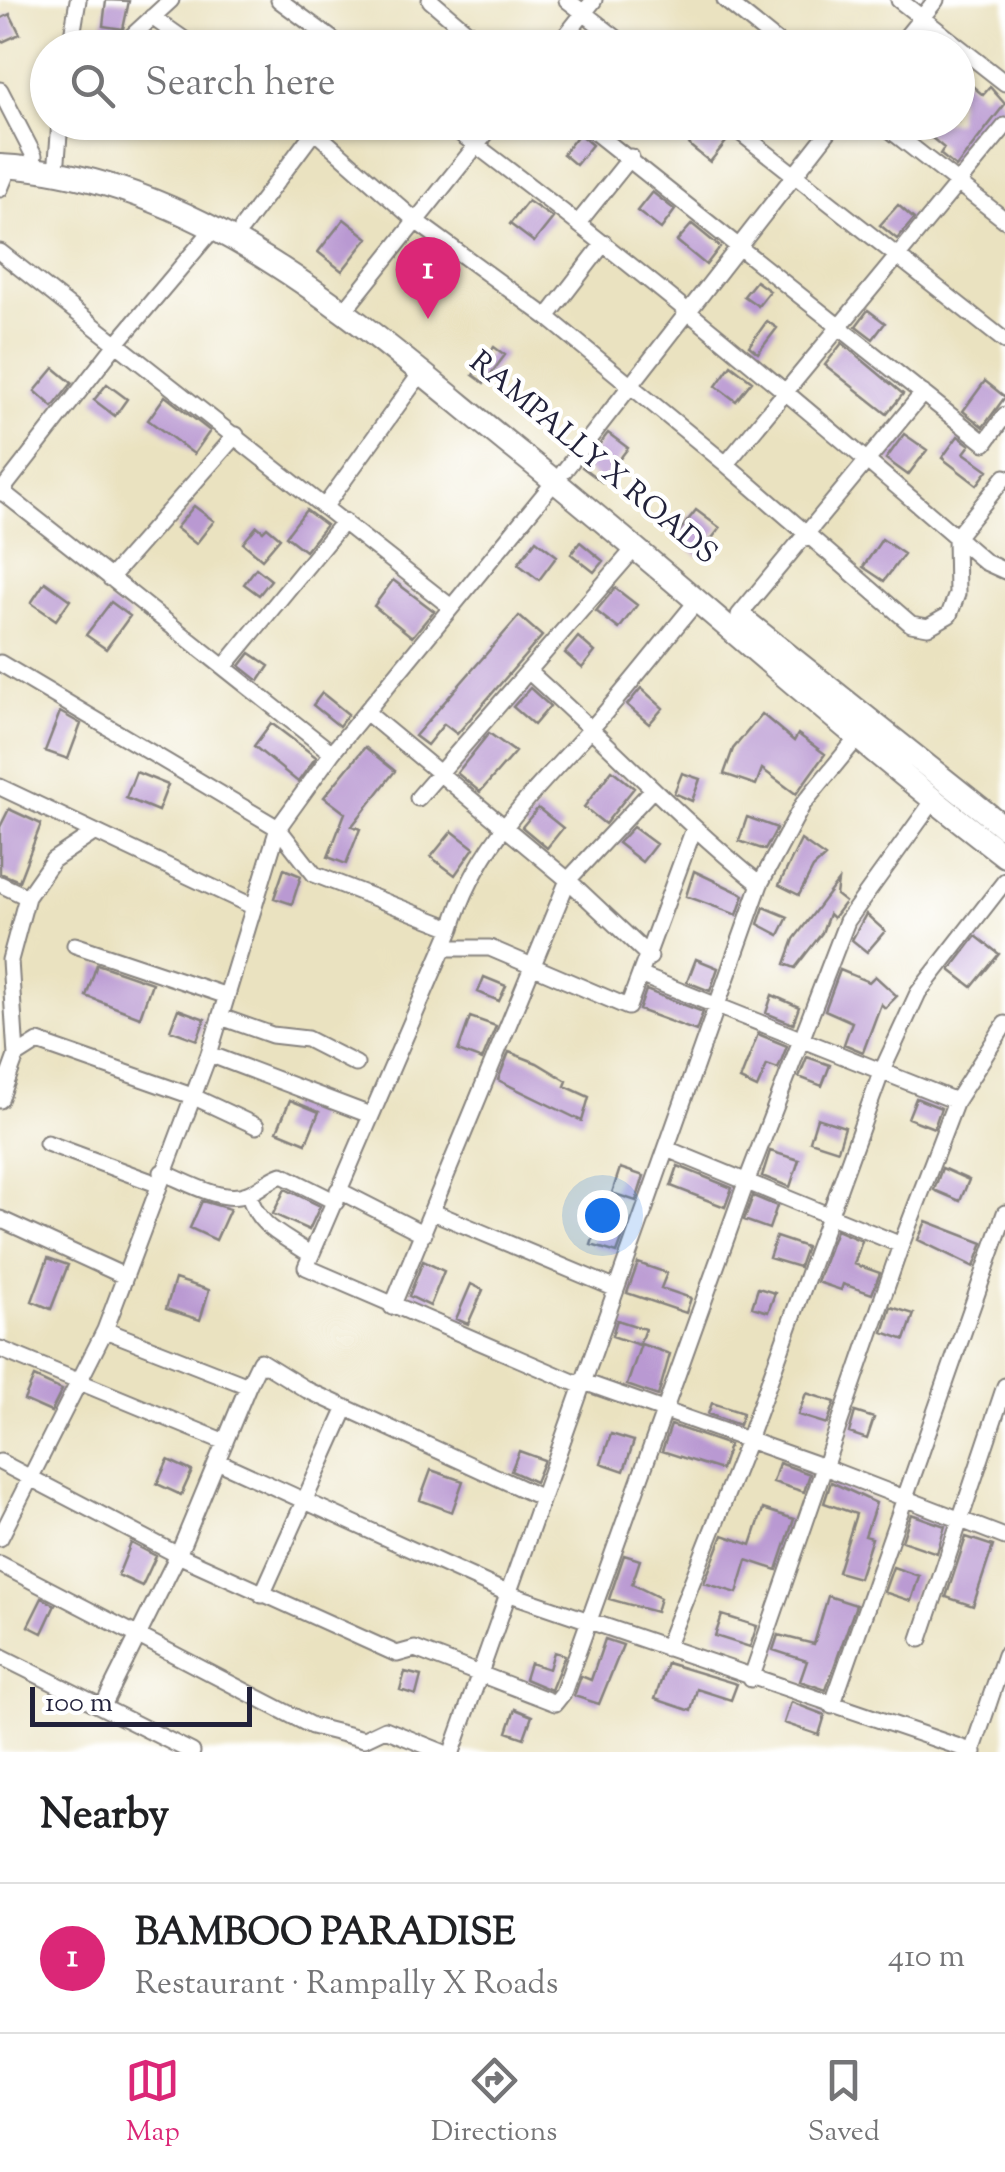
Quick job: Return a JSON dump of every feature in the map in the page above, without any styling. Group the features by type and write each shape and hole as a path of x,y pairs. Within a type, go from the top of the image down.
{"main road":[{"name":"RAMPALLY X ROADS","path":"2,169 46,158 128,176 242,228 352,302 559,476 739,616 988,823"},
{"path":"2,169 55,171 146,196 214,228 273,263 559,476 635,548 934,800 988,823 1005,856"}],"street":[{"path":"67,0 77,8"},
{"path":"138,30 171,0"},
{"path":"279,0 320,30"},
{"path":"567,0 589,7 611,30"},
{"path":"724,0 762,30"},
{"path":"899,0 936,30"},
{"path":"911,30 936,0"},
{"path":"442,4 468,30"},
{"path":"570,30 589,7"},
{"path":"152,17 170,30"},
{"path":"975,60 1005,84"},
{"path":"0,90 30,134"},
{"path":"726,464 1005,126"},
{"path":"34,140 46,158"},
{"path":"46,158 53,140"},
{"path":"242,228 300,140"},
{"path":"325,140 417,222 547,317 726,464 911,624 928,627 949,615 957,594 956,537 1005,476"},
{"path":"468,140 604,243 867,457 985,562 1005,571"},
{"path":"352,302 481,140"},
{"path":"607,140 984,443 1005,415"},
{"path":"750,140 1005,341"},
{"path":"0,1538 105,1330 122,1275 209,1054 278,828 332,752 559,476 823,140"},
{"path":"902,140 1005,220"},
{"path":"578,223 631,157"},
{"path":"214,228 0,491 332,752"},
{"path":"547,317 604,243"},
{"path":"0,252 451,607"},
{"path":"325,506 421,374"},
{"path":"739,616 923,393"},
{"path":"110,578 236,436"},
{"path":"224,667 344,522"},
{"path":"418,798 635,548"},
{"path":"697,601 592,728 502,826 463,889 452,928 306,1268 580,1383 824,1466 1005,1537"},
{"path":"0,663 278,828 314,874 452,928"},
{"path":"528,671 592,728 693,830 760,884"},
{"path":"366,712 568,880 650,957"},
{"path":"452,1752 760,884 802,804 858,737"},
{"path":"0,787 254,907"},
{"path":"392,1307 568,880 653,789"},
{"path":"0,1462 262,1595 397,1654 415,1649 555,1702 563,1693 746,1183 847,921 934,800"},
{"path":"443,948 490,948 622,1008 633,1002 693,830"},
{"path":"0,1100 16,1056 5,958 27,897 53,860 95,832"},
{"path":"666,1648 748,1440 827,1213 881,1074 918,993 1005,881"},
{"path":"0,884 27,897"},
{"path":"76,945 227,996"},
{"path":"642,976 956,1102"},
{"path":"220,1017 272,1035 307,1039 356,1064"},
{"path":"751,1680 900,1245 956,1102 1005,1024"},
{"path":"16,1056 38,1042 192,1096 256,1126"},
{"path":"0,1048 16,1056"},
{"path":"209,1054 370,1115"},
{"path":"47,1142 228,1197 249,1194 261,1182 282,1176 424,1234"},
{"path":"668,1149 900,1245"},
{"path":"249,1194 254,1213 264,1226 311,1255"},
{"path":"433,1212 614,1288"},
{"path":"832,1706 1005,1213"},
{"path":"0,1219 122,1275"},
{"path":"105,1330 248,1386"},
{"path":"0,1348 80,1385 225,1442"},
{"path":"103,1706 178,1554 260,1361 346,1408 542,1498"},
{"path":"920,1639 1005,1386"},
{"path":"262,1595 346,1408"},
{"path":"217,1462 507,1593 751,1680 973,1752 1005,1654"},
{"path":"0,1564 312,1726 364,1739 385,1730 442,1752"},
{"path":"0,1656 192,1752"},
{"path":"369,1752 374,1735"}],"building":[{"path":"106,0 129,1 123,29 103,26"},
{"path":"10,14 20,34 0,43 0,19"},
{"path":"990,87 1005,104 956,167 940,154 944,148 934,140 975,140 975,88 983,95"},
{"path":"574,140 586,140 592,145 576,165 563,154"},
{"path":"693,140 727,140 710,162 689,145"},
{"path":"652,192 675,210 661,229 637,211"},
{"path":"528,201 553,218 534,242 510,224"},
{"path":"898,205 914,219 897,239 880,225"},
{"path":"344,219 368,238 342,271 318,252"},
{"path":"692,224 720,247 706,265 677,241"},
{"path":"756,281 770,291 758,306 744,296"},
{"path":"868,310 885,323 873,339 856,326"},
{"path":"767,321 777,328 758,353 749,346"},
{"path":"842,343 903,394 887,414 825,365"},
{"path":"494,347 505,355 484,383 473,375"},
{"path":"731,365 752,381 736,401 716,386"},
{"path":"54,368 72,383 53,407 35,391"},
{"path":"985,381 1005,397 983,427 963,411"},
{"path":"107,384 127,399 115,416 94,400"},
{"path":"165,396 210,431 194,454 148,420"},
{"path":"608,433 628,448 602,482 582,467"},
{"path":"904,434 927,450 908,475 886,459"},
{"path":"958,436 970,445 964,453 988,470 977,485 942,458"},
{"path":"194,506 214,521 196,544 176,528"},
{"path":"306,510 326,525 305,551 286,536"},
{"path":"696,510 720,528 698,556 674,538"},
{"path":"257,526 263,531 267,527 280,538 262,559 243,543"},
{"path":"882,539 904,554 884,581 863,567"},
{"path":"536,540 557,556 539,580 518,564"},
{"path":"580,542 603,561 594,572 571,554"},
{"path":"256,568 271,580 259,595 244,584"},
{"path":"393,580 434,611 412,637 374,606"},
{"path":"45,582 70,600 56,620 31,603"},
{"path":"615,588 637,605 619,629 596,611"},
{"path":"111,602 130,616 106,649 86,635"},
{"path":"519,616 542,636 457,734 444,724 427,745 415,736"},
{"path":"578,637 595,652 582,668 565,653"},
{"path":"250,653 269,666 259,681 240,666"},
{"path":"530,688 550,706 534,725 513,707"},
{"path":"641,688 663,708 649,724 627,705"},
{"path":"322,693 348,714 339,726 313,705"},
{"path":"60,712 81,724 68,759 45,751"},
{"path":"762,714 794,741 798,734 825,754 796,794 762,769 756,785 724,774 733,749"},
{"path":"271,723 316,757 298,782 254,746"},
{"path":"489,733 515,752 480,792 457,773"},
{"path":"365,747 395,771 352,826 360,829 346,864 328,857 345,813 324,797"},
{"path":"612,770 634,788 605,824 584,807"},
{"path":"136,772 168,785 158,811 126,798"},
{"path":"682,773 700,779 692,801 674,793"},
{"path":"538,808 563,828 547,848 522,827"},
{"path":"9,809 41,824 19,881 0,873 0,827"},
{"path":"747,817 777,828 765,850 739,841"},
{"path":"633,827 656,844 642,862 618,843"},
{"path":"452,831 474,848 455,875 431,857"},
{"path":"801,840 825,857 813,868 799,895 779,885"},
{"path":"284,869 301,876 292,904 274,898"},
{"path":"694,871 744,895 737,915 686,896"},
{"path":"838,881 836,895 845,902 833,918 829,914 822,933 795,968 785,964 794,939"},
{"path":"764,907 788,917 779,935 758,924"},
{"path":"866,914 885,931 867,952 852,940"},
{"path":"976,936 999,954 972,987 950,970"},
{"path":"696,959 718,968 710,991 687,982"},
{"path":"97,964 152,983 140,1017 86,996"},
{"path":"840,970 869,982 875,976 897,996 885,1008 881,1004 863,1052 844,1044 852,1022 825,1010"},
{"path":"484,977 506,986 499,1001 478,992"},
{"path":"646,990 703,1012 696,1031 639,1010"},
{"path":"772,995 799,1007 793,1024 766,1013"},
{"path":"178,1009 205,1019 197,1040 170,1030"},
{"path":"470,1017 496,1026 482,1060 458,1051"},
{"path":"758,1034 787,1046 778,1069 767,1065 757,1088 740,1080"},
{"path":"509,1052 537,1063 567,1081 565,1086 589,1097 582,1121 498,1080"},
{"path":"807,1057 830,1065 822,1086 799,1077"},
{"path":"916,1098 941,1108 934,1128 908,1118"},
{"path":"290,1100 319,1112 306,1143 277,1131"},
{"path":"817,1118 845,1127 838,1150 810,1141"},
{"path":"770,1151 799,1160 790,1187 762,1176"},
{"path":"678,1166 732,1188 725,1207 671,1186"},
{"path":"620,1168 644,1176 636,1201 612,1193"},
{"path":"942,1168 969,1180 960,1201 934,1190"},
{"path":"285,1189 320,1206 309,1230 273,1214"},
{"path":"753,1196 777,1206 769,1229 744,1220"},
{"path":"202,1201 230,1209 216,1240 190,1228"},
{"path":"600,1217 627,1226 617,1253 591,1245"},
{"path":"926,1221 983,1243 974,1267 918,1240"},
{"path":"836,1230 862,1241 854,1264 880,1273 872,1294 843,1284 841,1290 817,1282"},
{"path":"776,1237 806,1247 799,1267 769,1258"},
{"path":"48,1258 68,1265 51,1309 32,1301"},
{"path":"423,1261 444,1271 430,1306 409,1296"},
{"path":"638,1263 667,1273 661,1288 691,1298 686,1313 627,1293"},
{"path":"175,1279 209,1290 200,1320 166,1309"},
{"path":"471,1284 483,1290 468,1324 456,1319"},
{"path":"758,1288 775,1293 768,1312 752,1307"},
{"path":"891,1307 914,1314 905,1340 883,1332"},
{"path":"617,1320 645,1329 639,1345 612,1336"},
{"path":"641,1344 670,1354 658,1396 627,1385"},
{"path":"34,1377 62,1390 51,1412 24,1400"},
{"path":"806,1393 835,1402 827,1424 798,1415"},
{"path":"712,1403 743,1413 739,1425 708,1414"},
{"path":"855,1412 874,1418 867,1439 849,1433"},
{"path":"671,1425 729,1445 721,1470 662,1451"},
{"path":"611,1434 634,1441 624,1471 601,1463"},
{"path":"519,1451 544,1460 535,1482 511,1471"},
{"path":"168,1460 192,1471 181,1495 157,1484"},
{"path":"779,1463 810,1474 804,1492 773,1482"},
{"path":"431,1470 463,1481 452,1512 420,1500"},
{"path":"831,1482 876,1503 865,1536 872,1538 859,1578 838,1572 856,1514 824,1503"},
{"path":"763,1509 794,1519 777,1570 747,1560 737,1593 704,1583 723,1535 751,1545"},
{"path":"911,1514 945,1526 937,1553 902,1541"},
{"path":"966,1537 993,1546 973,1606 946,1597"},
{"path":"131,1543 156,1556 142,1586 118,1575"},
{"path":"624,1555 640,1560 632,1584 660,1598 656,1612 609,1599"},
{"path":"893,1567 919,1576 911,1601 884,1592"},
{"path":"828,1596 856,1605 826,1690 800,1681 807,1661 773,1650 778,1635 814,1644"},
{"path":"42,1598 55,1605 42,1633 28,1626"},
{"path":"722,1615 757,1626 750,1647 715,1636"},
{"path":"605,1639 623,1645 599,1704 574,1696 581,1676 591,1680"},
{"path":"554,1652 565,1655 551,1690 525,1679 530,1663 549,1669"},
{"path":"667,1663 737,1684 731,1700 697,1689 691,1711 655,1699"},
{"path":"405,1672 421,1676 416,1695 400,1690"},
{"path":"791,1702 825,1715 819,1735 784,1723"},
{"path":"515,1709 532,1716 524,1738 507,1732"}],"place":[{"name":"BAMBOO PARADISE","path":"428,319"}]}
